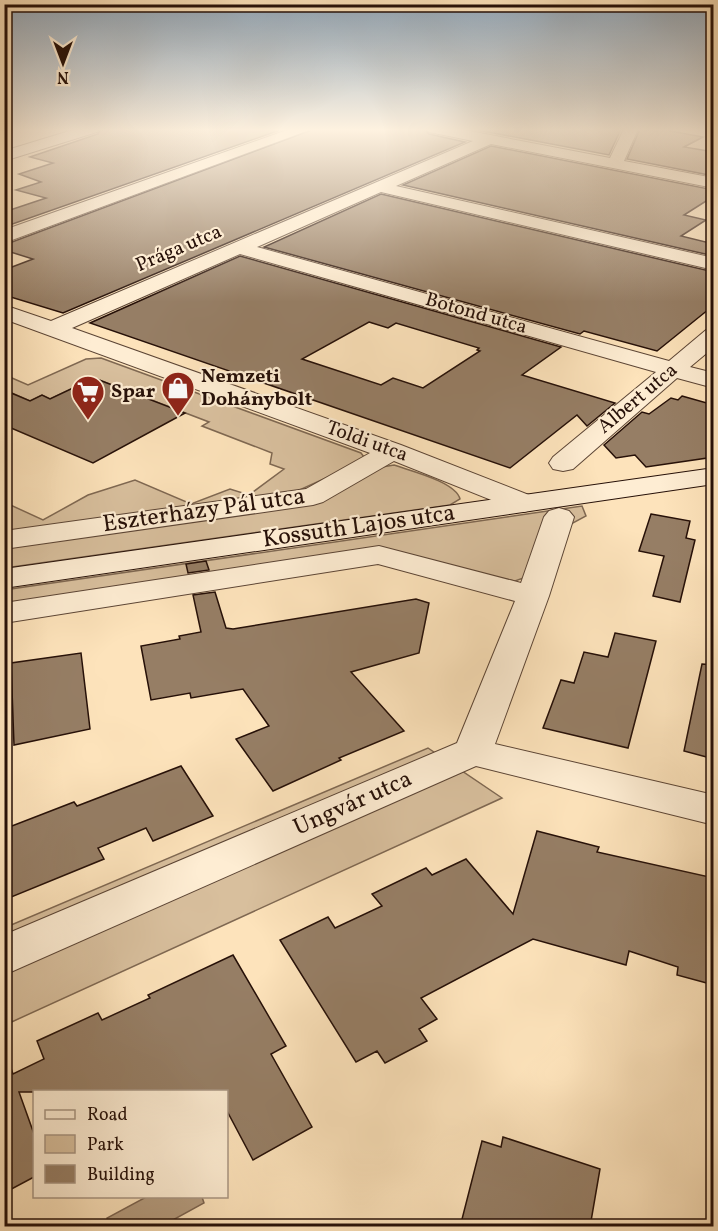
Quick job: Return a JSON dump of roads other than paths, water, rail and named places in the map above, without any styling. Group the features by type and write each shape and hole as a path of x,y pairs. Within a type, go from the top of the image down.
{"street":[{"path":"4,237 145,186"},
{"path":"380,187 714,264"},
{"name":"Prága utca","path":"53,328 380,187"},
{"name":"Botond utca","path":"239,248 714,381"},
{"name":"Toldi utca","path":"4,311 392,451 542,510"},
{"name":"Albert utca","path":"563,462 714,335"},
{"name":"Eszterházy Pál utca","path":"4,540 313,496 392,451"},
{"name":"Kossuth Lajos utca","path":"4,579 542,510 714,476"},
{"path":"542,510 532,596 473,752 714,810"},
{"name":"Kossuth Lajos utca","path":"4,613 379,555 532,596"},
{"name":"Ungvár utca","path":"4,956 473,752"}],"place":[{"name":"Nemzeti Dohánybolt","path":"178,417"},
{"name":"Spar","path":"88,421"}]}
